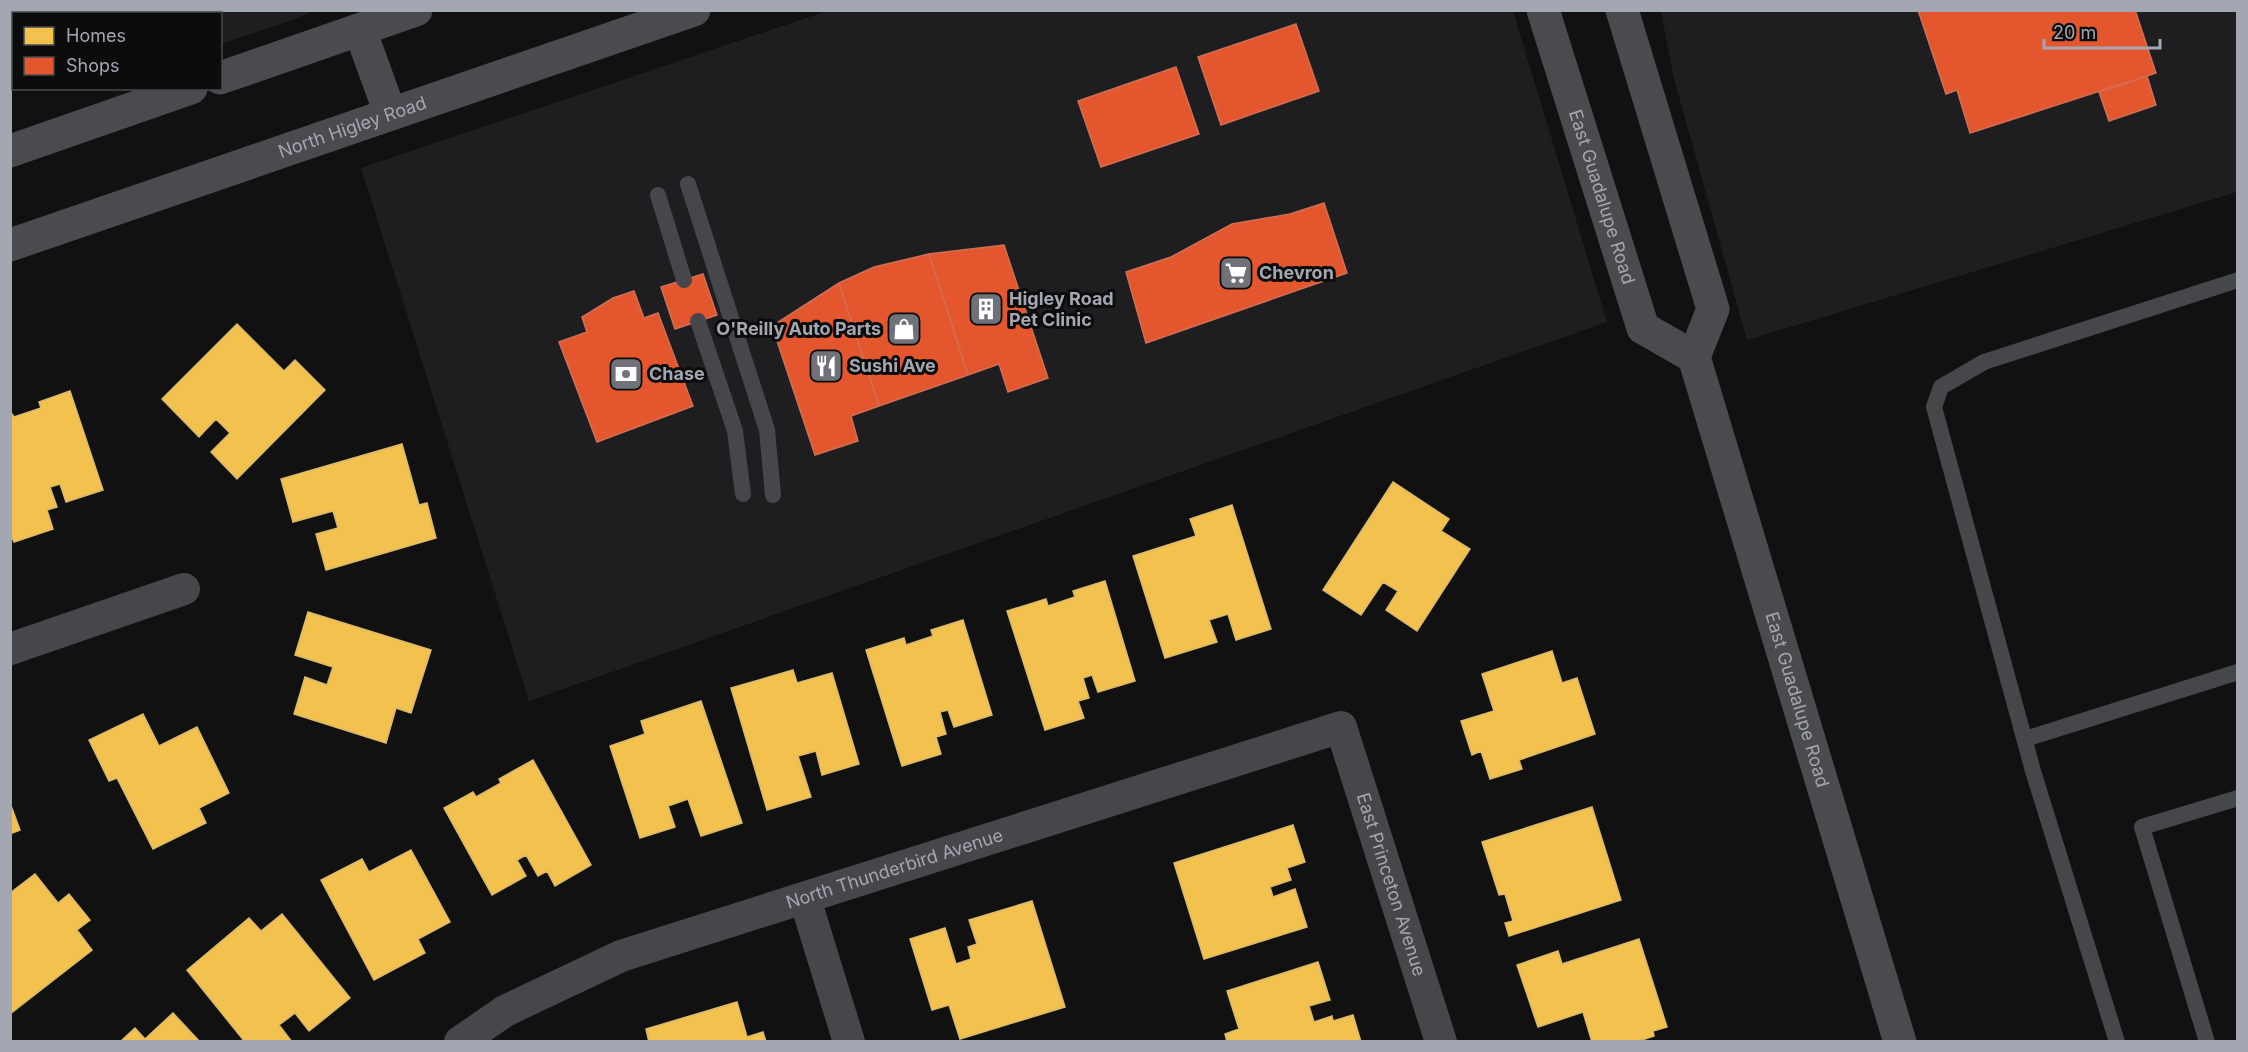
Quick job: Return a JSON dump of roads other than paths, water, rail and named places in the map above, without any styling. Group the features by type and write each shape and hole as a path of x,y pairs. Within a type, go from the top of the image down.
{"main road":[{"path":"222,77 416,10"},
{"name":"North Higley Road","path":"10,245 694,10"},
{"name":"East Guadalupe Road","path":"1543,10 1643,328 1694,357 1900,1041"},
{"path":"1622,10 1713,309 1694,357"},
{"path":"360,30 390,113"},
{"path":"10,151 185,90"}],"street":[{"path":"10,649 184,589"},
{"name":"North Thunderbird Avenue","path":"460,1041 505,1011 621,956 1341,727"},
{"name":"East Princeton Avenue","path":"1341,727 1441,1041"},
{"path":"805,899 849,1041"}],"lane":[{"path":"688,184 767,430 773,495"},
{"path":"658,195 684,280"},
{"path":"2117,1041 2025,740 1934,407 1941,387 1984,362 2238,280"},
{"path":"698,321 735,431 743,494"},
{"path":"2025,740 2238,672"},
{"path":"2207,1041 2142,827 2238,798"}],"place":[{"name":"Chevron","path":"1236,273"},
{"name":"Higley Road Pet Clinic","path":"986,309"},
{"name":"O'Reilly Auto Parts","path":"904,329"},
{"name":"Sushi Ave","path":"826,366"},
{"name":"Chase","path":"626,374"}]}
